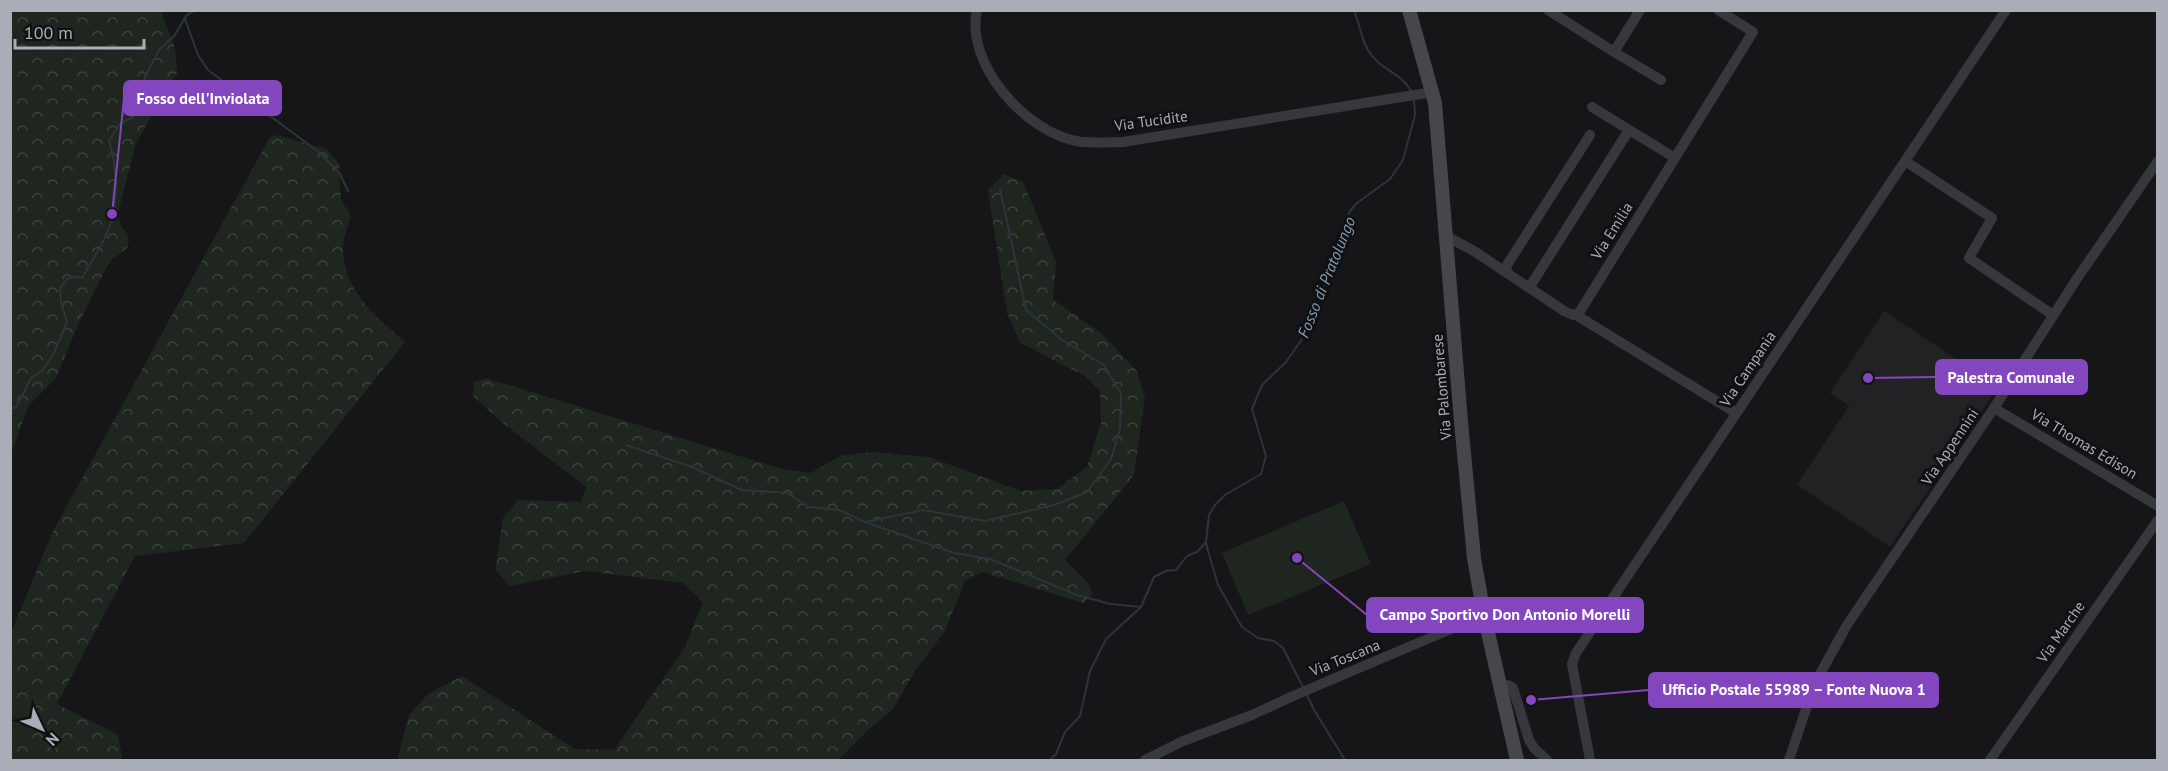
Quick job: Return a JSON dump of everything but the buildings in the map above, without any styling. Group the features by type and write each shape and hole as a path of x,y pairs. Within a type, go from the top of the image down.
{"main road":[{"name":"Via Palombarese","path":"1409,10 1428,93 1446,236 1470,522 1484,615 1517,760"}],"street":[{"name":"Via Tucidite","path":"977,10 975,29 986,66 1010,100 1050,130 1075,141 1123,142 1428,93"},
{"path":"1548,10 1660,80"},
{"path":"1614,52 1640,10"},
{"name":"Via Emilia","path":"1576,315 1581,311 1753,32 1718,10"},
{"name":"Via Campania","path":"1590,760 1572,664 1574,656 2006,10"},
{"path":"1592,107 1675,158"},
{"path":"1529,288 1629,130"},
{"path":"1506,272 1508,265 1590,135"},
{"path":"1905,160 1992,218 1969,258 2053,315"},
{"name":"Via Appennini","path":"1793,759 1827,649 1847,625 1994,408 2053,315 2157,161"},
{"path":"1446,236 1474,251 1564,311 1576,315 1736,413"},
{"name":"Via Thomas Edison","path":"1994,408 2157,506"},
{"name":"Via Marche","path":"1990,760 2157,520"},
{"name":"Via Toscana","path":"1144,760 1183,741 1252,715 1484,615"},
{"path":"1500,687 1508,685 1513,688 1530,743 1548,760"}],"shaded area":[{"path":"1884,311 1998,387 1890,547 1797,485 1849,406 1830,393"}],"green space":[{"path":"11,10 161,11 175,48 177,73 136,143 118,213 121,227 127,233 129,241 127,248 109,262 78,325 56,378 28,406 11,455"},
{"path":"277,135 326,149 339,163 341,200 351,216 343,248 349,278 363,302 405,342 244,543 135,556 57,704 118,735 122,757 120,760 11,760 11,633 53,531 270,137"},
{"path":"1004,174 1023,182 1056,262 1053,300 1100,332 1136,370 1145,397 1134,475 1065,560 1087,582 1093,594 1083,603 982,572 965,581 945,631 915,671 893,709 838,760 397,760 409,715 428,694 462,676 575,749 614,750 685,647 703,602 683,583 585,571 510,586 495,570 503,518 518,500 581,502 586,487 504,424 473,396 474,382 486,378 782,469 811,473 840,456 871,452 929,457 1021,491 1057,489 1087,467 1101,423 1100,391 1085,376 1020,343 1007,313 988,190"},
{"path":"1344,501 1371,564 1248,615 1222,553"}],"waterway":[{"path":"10,410 16,407 31,378 43,370 54,353 67,322 61,303 60,288 70,276 82,278 109,228 116,195 114,161 109,140 120,124 133,117 142,103 145,77 159,50 174,36 187,15 196,10"},
{"name":"Fosso di Pratolungo","path":"1354,10 1363,40 1376,61 1403,80 1411,91"},
{"path":"185,19 198,55 208,70 320,153 340,174 348,191"},
{"name":"Fosso di Pratolungo","path":"1303,687 1283,648 1274,641 1258,638 1242,627 1218,585 1206,542 1209,515 1225,495 1261,474 1266,456 1252,409 1262,385 1286,362 1302,339 1331,271 1341,233 1350,211 1357,203 1390,179 1403,160 1415,115 1414,99"},
{"path":"865,522 923,510 985,521 1054,505 1087,492 1111,459 1120,429 1121,394 1104,365 1062,340 1026,310 1000,189"},
{"path":"626,445 692,467 742,490 787,493 809,507 839,510 865,522 954,553 990,559 1077,595 1111,604 1141,607"},
{"path":"1050,760 1056,754 1065,732 1080,716 1090,671 1106,639 1141,607 1154,577 1166,571 1176,570 1187,556 1197,552 1206,542"},
{"path":"1307,695 1345,760"}],"place":[{"name":"Fosso dell'Inviolata","path":"112,214"},
{"name":"Palestra Comunale","path":"1868,378"},
{"name":"Campo Sportivo Don Antonio Morelli","path":"1297,558"},
{"name":"Ufficio Postale 55989 – Fonte Nuova 1","path":"1531,700"}]}
